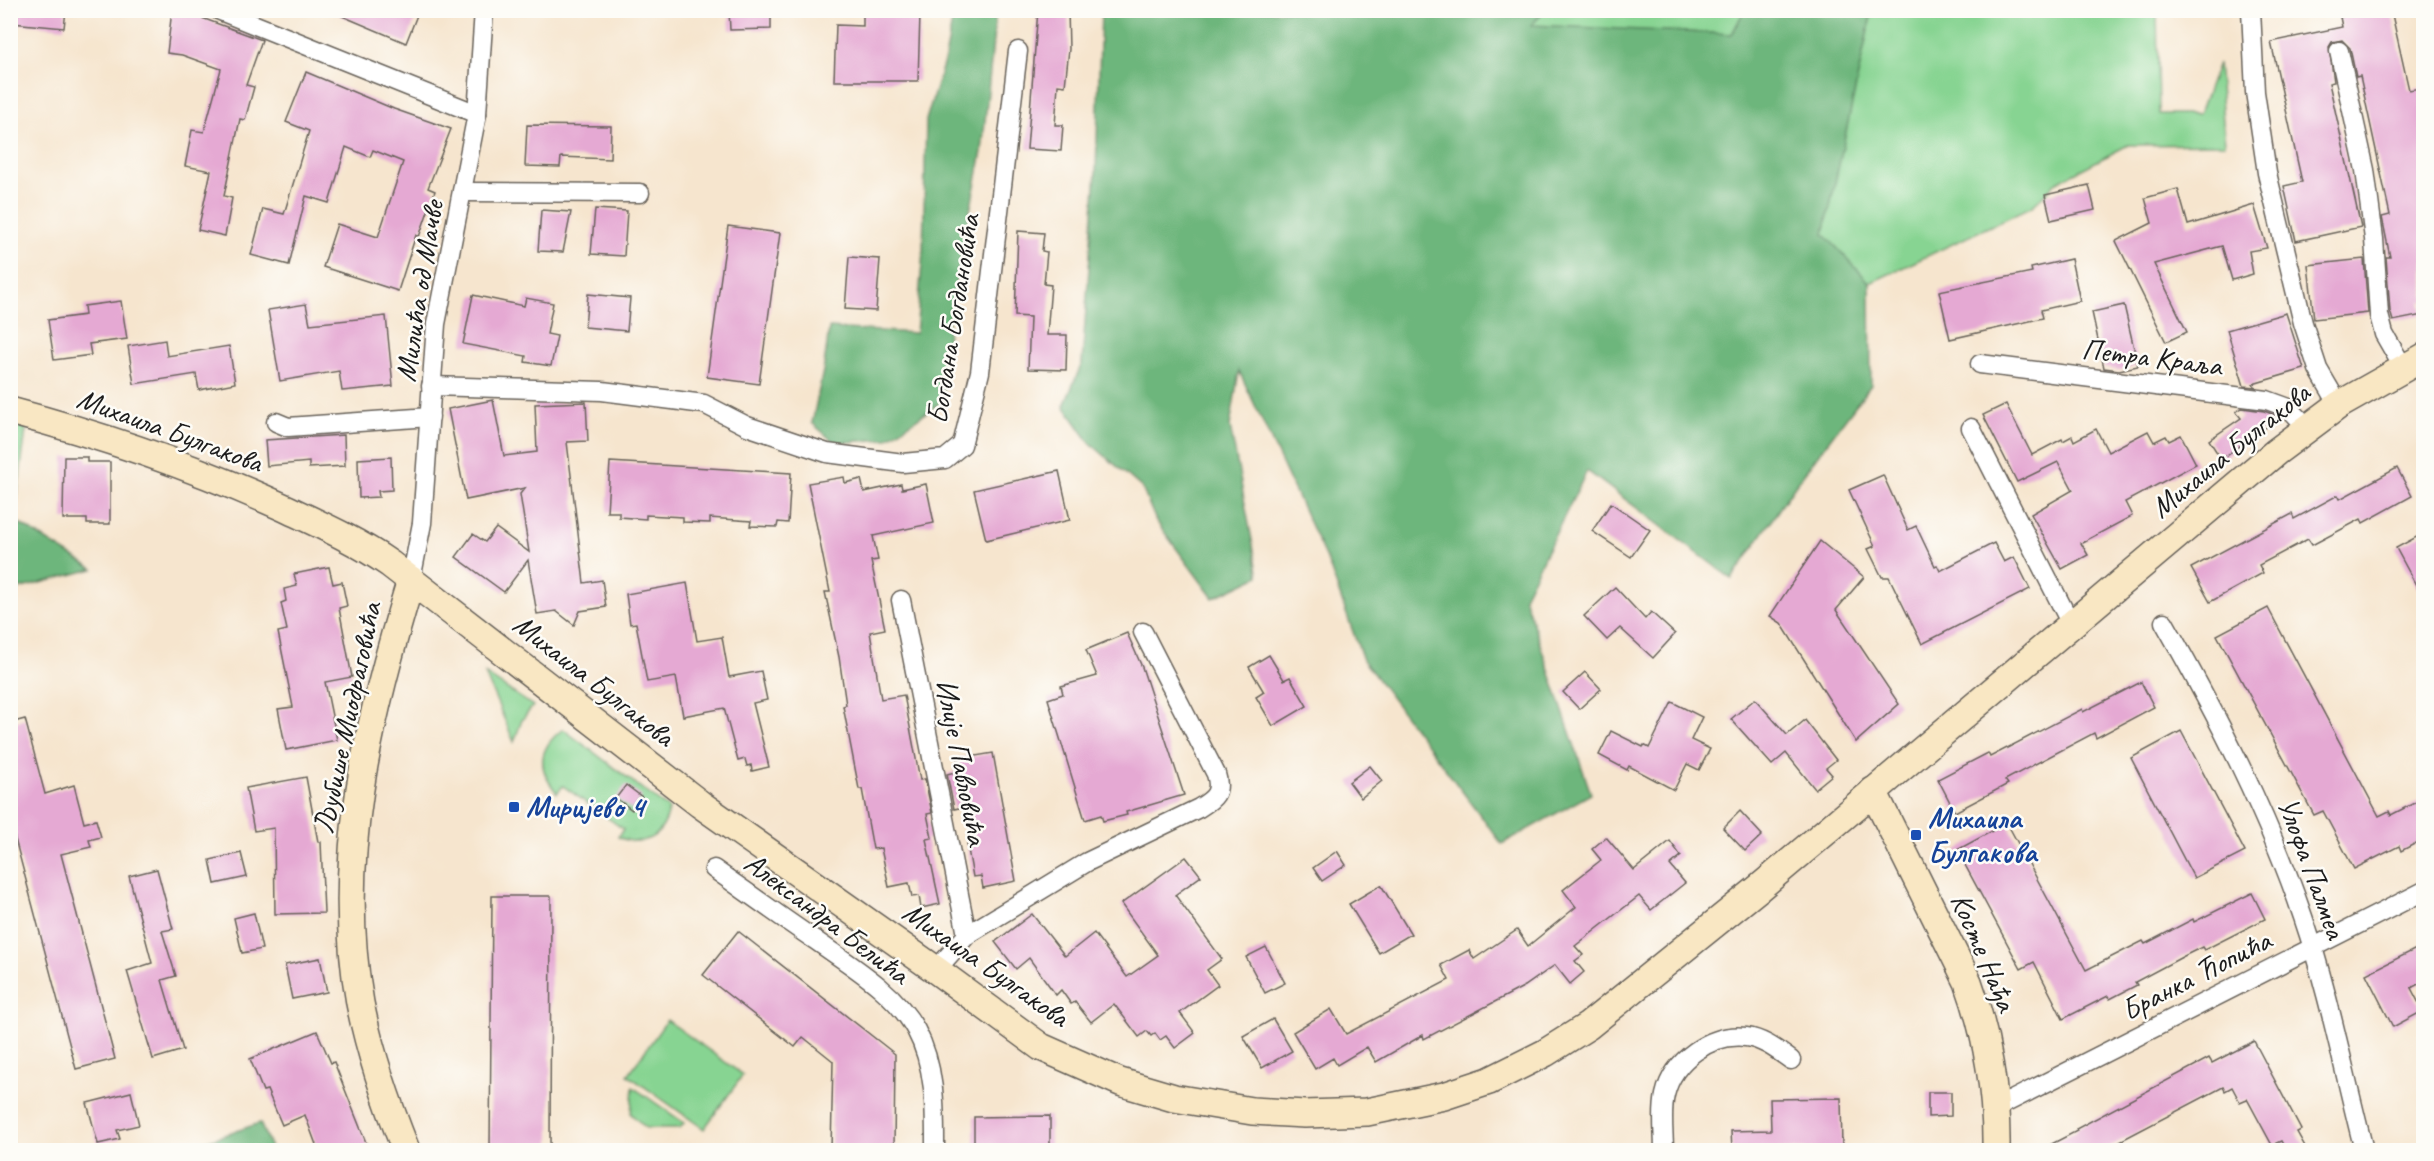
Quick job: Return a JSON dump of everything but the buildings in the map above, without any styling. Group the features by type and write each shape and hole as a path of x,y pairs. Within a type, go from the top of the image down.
{"street":[{"path":"218,10 477,114"},
{"name":"Милића од Мачве","path":"411,580 422,523 436,324 477,114 484,10"},
{"path":"2251,10 2255,92 2267,173 2303,323 2318,369 2339,405"},
{"name":"Богдана Богдановића","path":"431,386 602,391 704,404 747,426 827,453 903,463 945,459 962,445 980,372 1018,51"},
{"path":"2339,51 2365,170 2374,239 2379,315 2384,334 2413,362"},
{"path":"463,192 640,193"},
{"name":"Михаила Булгакова","path":"10,411 162,459 232,485 366,547 700,804 1041,1047 1120,1082 1174,1098 1252,1111 1305,1114 1367,1112 1444,1096 1489,1081 1545,1053 1588,1026 1759,888 2070,624 2307,427 2339,405 2413,362"},
{"name":"Петра Краља","path":"1980,364 2267,400 2289,408 2307,427"},
{"path":"276,422 288,427 430,417"},
{"path":"1971,428 2070,624"},
{"name":"Љубише Миодраговића","path":"406,1150 381,1083 360,1004 352,931 351,860 354,822 365,758 387,658 411,580"},
{"name":"Илије Павловића","path":"901,600 967,935"},
{"name":"Улофа Палмеа","path":"2164,622 2252,789 2280,856 2313,948 2364,1150"},
{"path":"936,970 967,935 1087,862 1199,808 1218,793 1219,784 1216,774 1143,632"},
{"name":"Косте Нађа","path":"1873,790 1968,982 1979,1012 1990,1075 1996,1150"},
{"name":"Александра Белића","path":"714,869 861,973 908,1018 925,1050 930,1069 935,1113 935,1150"},
{"name":"Бранка Ћопића","path":"1994,1109 2424,891"},
{"path":"1664,1150 1665,1096 1669,1082 1688,1057 1716,1041 1730,1037 1747,1037 1762,1041 1791,1060"}],"green space":[{"path":"1546,10 1531,25 1732,34 1744,11 1872,11 1824,234 1870,283 1871,385 1796,484 1732,579 1587,471 1524,597 1591,794 1502,844 1363,660 1329,565 1239,371 1230,426 1259,576 1213,598 1156,521 1142,488 1090,443 1064,406 1082,363 1096,172 1101,11"},
{"path":"954,11 996,11 982,152 949,315 943,401 887,439 835,443 812,423 829,328 916,333 923,252 926,120 945,58"},
{"path":"1546,11 1744,11 1732,34 1530,26"},
{"path":"1872,11 2157,11 2159,114 2199,114 2218,63 2225,144 2128,145 2055,183 2033,206 1870,283 1823,234"},
{"path":"10,411 28,415 14,520 10,520"},
{"path":"11,520 14,520 93,569 11,591"},
{"path":"485,674 533,706 522,720 514,742"},
{"path":"563,729 669,809 657,833 651,838 636,841 618,837 623,829 563,786 557,793 546,776 543,760 548,744"},
{"path":"667,1020 743,1075 704,1129 628,1075"},
{"path":"633,1087 684,1123 680,1128 646,1128 631,1114"},
{"path":"260,1123 272,1150 180,1150"}],"place":[{"name":"Миријево 4","path":"514,807"},
{"name":"Михаила Булгакова","path":"1916,835"}]}
